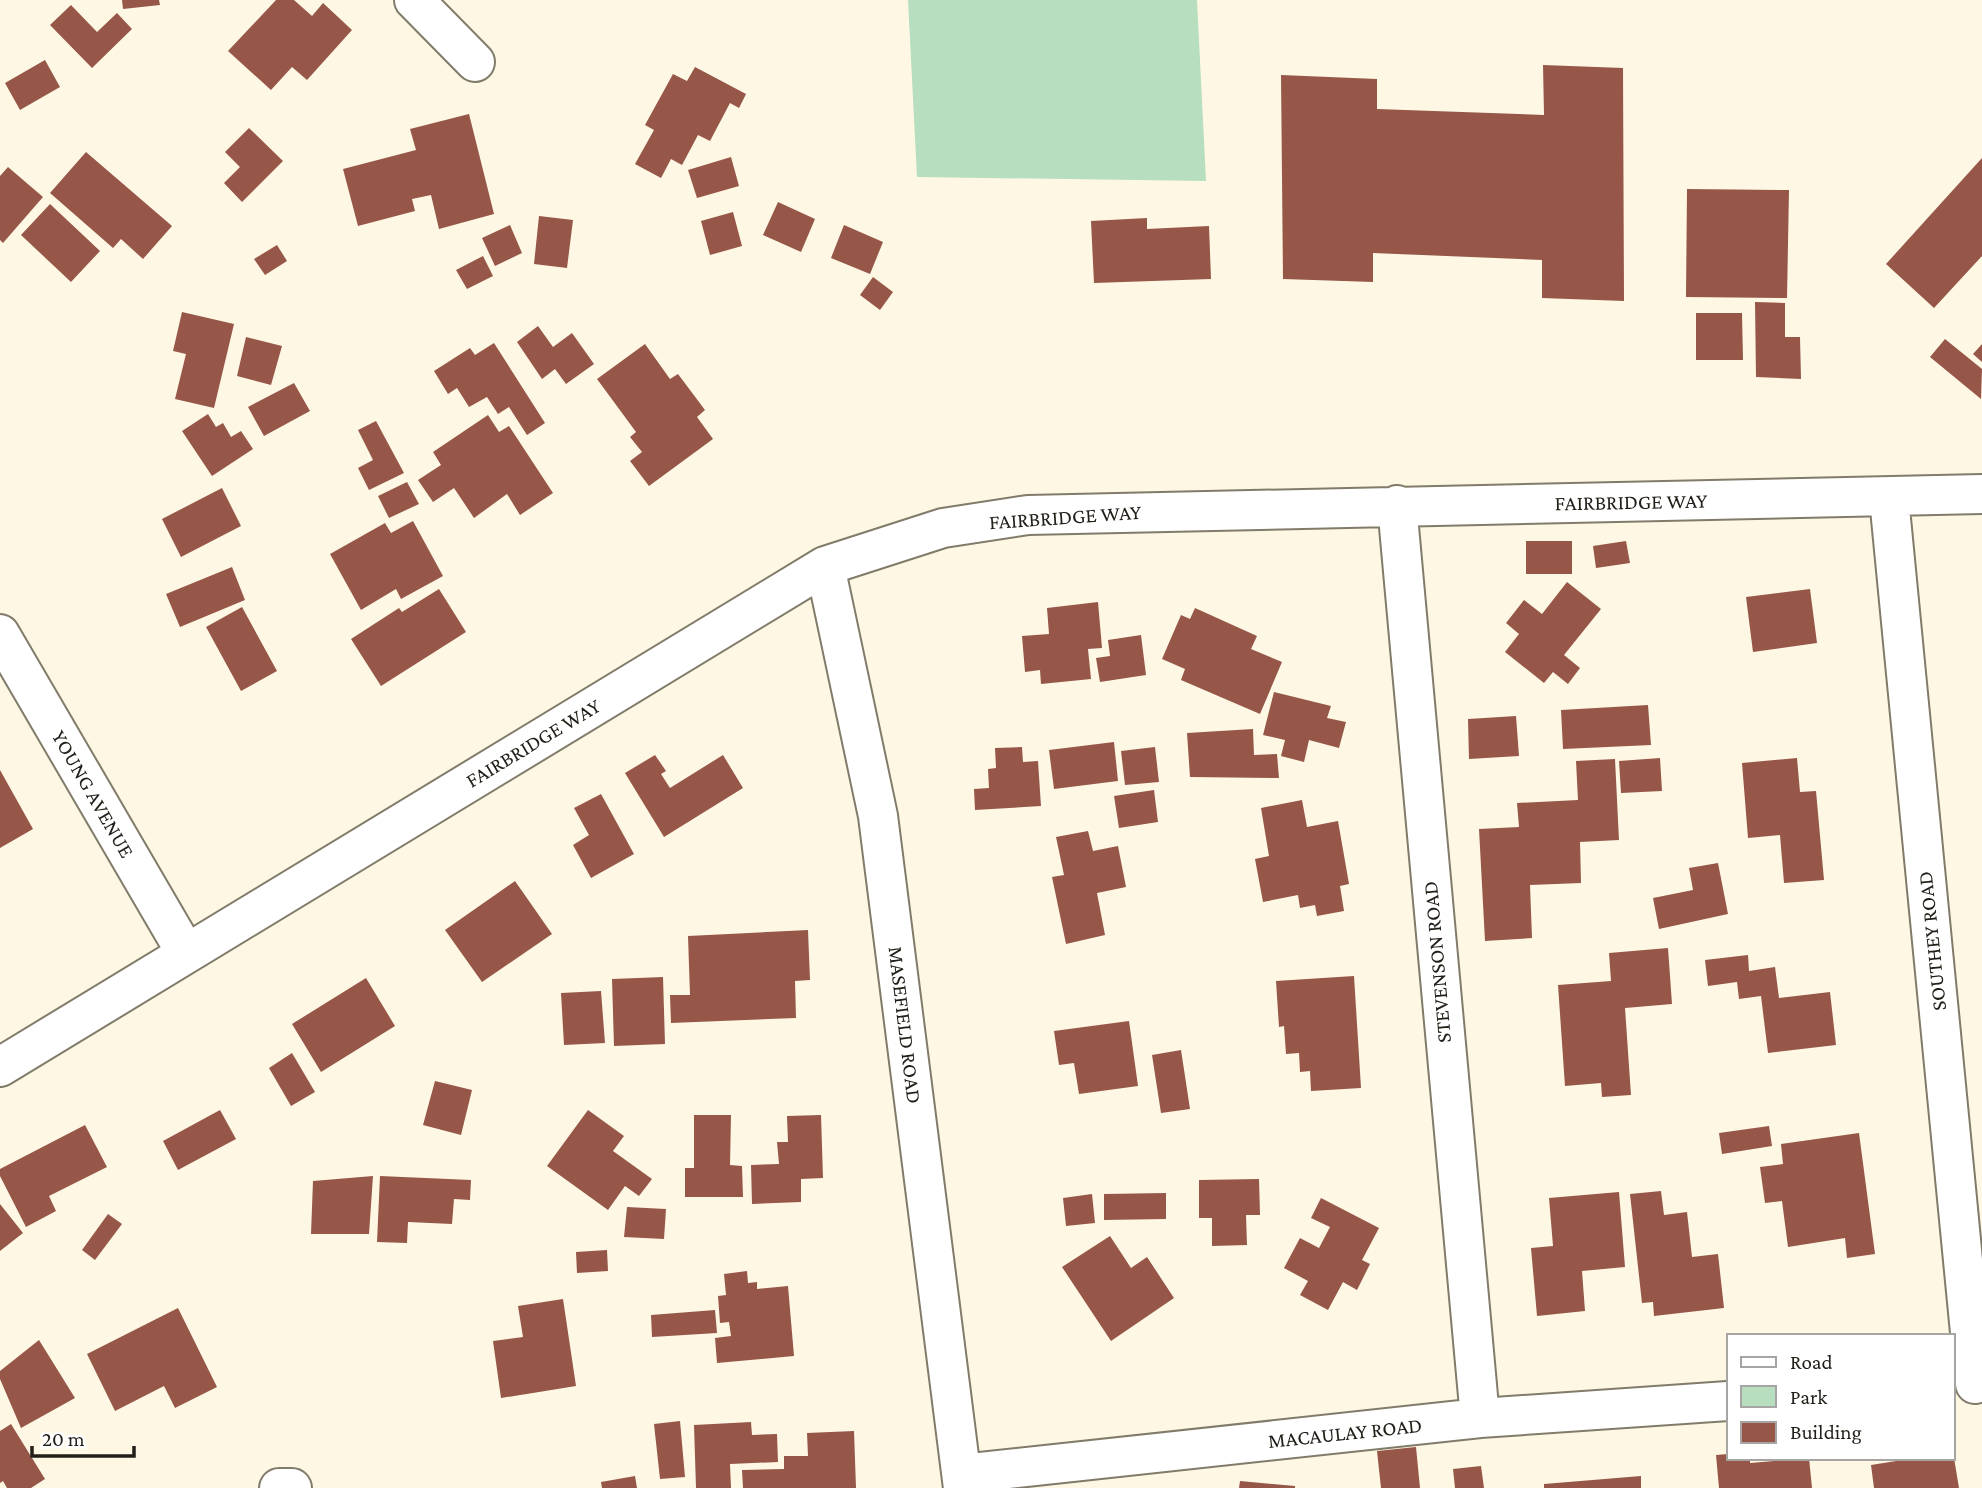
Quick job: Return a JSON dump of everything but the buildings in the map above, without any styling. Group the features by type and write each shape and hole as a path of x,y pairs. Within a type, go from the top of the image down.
{"street":[{"path":"414,0 475,62"},
{"name":"FAIRBRIDGE WAY","path":"0,1067 825,566 943,528 1028,515 1982,494"},
{"name":"SOUTHEY ROAD","path":"1889,498 1970,1385"},
{"name":"STEVENSON ROAD","path":"1397,505 1480,1418"},
{"name":"MASEFIELD ROAD","path":"825,566 878,816 962,1481"},
{"name":"YOUNG AVENUE","path":"0,634 186,953"},
{"name":"MACAULAY ROAD","path":"962,1481 1480,1418 1727,1401"},
{"path":"279,1488 292,1488"}],"green space":[{"path":"908,0 1197,0 1206,181 917,177"}]}
